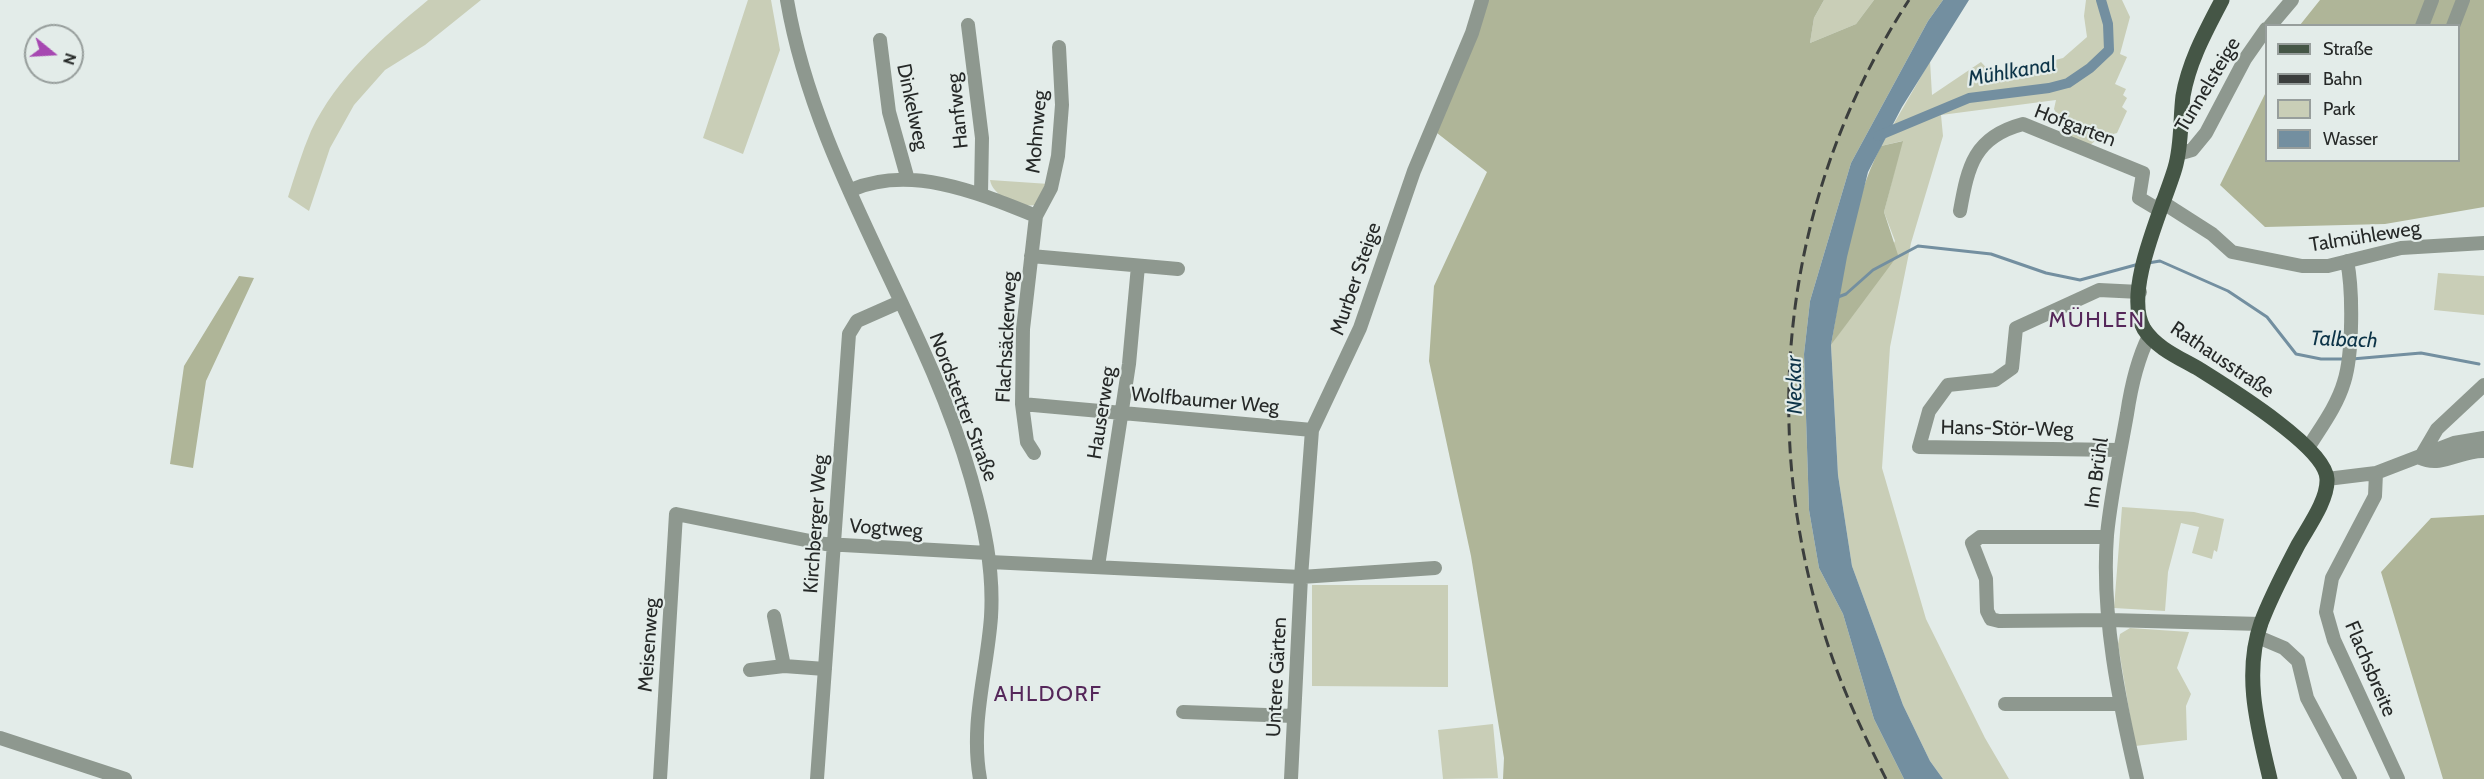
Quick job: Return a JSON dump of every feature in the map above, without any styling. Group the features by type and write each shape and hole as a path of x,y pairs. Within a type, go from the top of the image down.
{"main road":[{"name":"Rathausstraße","path":"2222,0 2196,49 2187,76 2178,154 2146,249 2138,313 2149,336 2159,345 2251,403 2308,448 2318,458 2327,479"},
{"path":"2270,779 2255,716 2253,672 2259,630 2324,496 2327,479"}],"street":[{"name":"Nordstetter Straße","path":"787,0 802,69 826,137 960,445 976,496 989,557 991,615 975,733 980,779"},
{"name":"Murber Steige","path":"1301,577 1312,430 1360,328 1414,171 1472,33 1482,0"},
{"path":"2272,24 2292,0"},
{"path":"2423,24 2432,0"},
{"path":"2454,24 2463,0"},
{"name":"Hanfweg","path":"968,25 982,138 981,194"},
{"name":"Tunnelsteige","path":"2178,154 2192,150 2206,133 2245,58 2265,30"},
{"name":"Dinkelweg","path":"880,40 889,112 908,180"},
{"name":"Mohnweg","path":"1036,216 1051,188 1058,156 1062,105 1059,47"},
{"name":"Hofgarten","path":"1960,211 1966,173 1978,150 2001,134 2023,124 2143,173 2139,198 2161,206"},
{"path":"851,190 876,181 908,180 981,194 1036,216"},
{"name":"Talmühleweg","path":"2161,206 2212,234 2232,252 2302,266 2328,266 2401,248 2484,243"},
{"name":"Flachsäckerweg","path":"1034,453 1027,442 1022,404 1023,329 1036,216"},
{"path":"1031,256 1178,269"},
{"path":"2308,448 2330,413 2344,382 2352,285 2347,261"},
{"name":"Hauserweg","path":"1098,566 1122,413 1138,266"},
{"name":"Hans-Stör-Weg","path":"2118,450 1919,447 1929,411 1948,385 1995,380 2012,369 2016,328 2098,290 2140,292"},
{"name":"Kirchberger Weg","path":"817,779 849,334 857,321 900,303"},
{"name":"Im Brühl","path":"2137,779 2120,704 2109,620 2107,537 2118,450 2134,377 2149,336"},
{"path":"2420,458 2437,429 2484,385"},
{"name":"Wolfbaumer Weg","path":"1022,404 1312,430"},
{"path":"2327,479 2376,473 2454,443 2484,438"},
{"path":"2420,458 2437,463 2473,451 2484,451"},
{"name":"Flachsbreite","path":"2376,473 2375,496 2332,578 2326,612 2334,640 2398,779"},
{"name":"Vogtweg","path":"676,514 834,545 989,557"},
{"name":"Meisenweg","path":"660,779 676,514"},
{"path":"2107,537 1980,537 1972,543 1986,579 1987,611 1991,619 1999,621 2109,620 2259,630 2298,661 2307,698 2350,779"},
{"path":"989,557 1098,566 1301,577 1435,568"},
{"name":"Untere Gärten","path":"1291,779 1301,577"},
{"path":"774,616 784,666"},
{"path":"750,670 784,666 825,669"},
{"path":"2005,704 2120,704"},
{"path":"1183,712 1294,716"},
{"path":"0,738 125,779"}],"green space":[{"path":"428,0 481,0 425,45 385,70 354,105 330,148 309,211 288,197 311,131 322,111 347,76 362,60"},
{"path":"748,0 771,0 780,50 743,154 703,138"},
{"path":"1485,0 1824,0 1814,18 1810,43 1856,24 1874,0 1943,0 1928,21 1851,163 1810,301 1804,354 1809,510 1819,568 1843,614 1874,719 1904,779 1503,779 1504,758 1471,556 1429,361 1434,286 1487,172 1437,133"},
{"path":"1824,0 1874,0 1856,24 1810,43 1814,18"},
{"path":"2086,0 2122,0 2130,17 2120,54 2127,57 2115,84 2126,89 2123,95 2127,98 2122,107 2127,111 2117,133 2099,138 2090,145 2067,137 2054,109 2056,100 1941,115 1943,136 1911,243 1890,347 1882,468 1926,619 1985,738 2009,779 1943,779 1930,761 1903,705 1852,566 1838,475 1831,345 1859,305 1895,241 1884,212 1902,141 1881,146 1930,61 1932,95 1981,62 1994,76 2063,58 2087,37 2084,16"},
{"path":"2320,0 2484,0 2484,207 2385,224 2265,227 2220,185 2265,94 2265,162 2460,162 2460,24 2301,24"},
{"path":"1903,141 1884,212 1898,255 1831,345 1849,243 1870,169 1881,146"},
{"path":"990,180 1049,184 1035,205 1022,205 996,192"},
{"path":"2438,273 2484,276 2484,315 2434,310"},
{"path":"239,276 254,278 206,381 193,468 170,464 184,366"},
{"path":"2122,507 2194,512 2224,519 2217,552 2214,550 2212,559 2192,553 2199,527 2181,523 2168,572 2165,611 2114,608"},
{"path":"2484,515 2484,779 2443,779 2381,572 2431,518"},
{"path":"1312,585 1448,585 1448,687 1312,686"},
{"path":"2130,628 2189,632 2177,668 2191,694 2186,706 2187,740 2135,746 2118,644 2120,634"},
{"path":"1493,724 1498,778 1443,779 1438,730"}],"water":[{"path":"1943,0 1969,0 1902,107 1868,172 1847,257 1831,345 1838,475 1852,566 1903,705 1930,761 1943,779 1904,779 1874,719 1843,614 1819,568 1809,510 1804,354 1810,301 1851,163 1928,21"}],"waterway":[{"name":"Mühlkanal","path":"1878,136 1969,98 2049,88 2068,83 2090,68 2109,50 2108,24 2101,0"},
{"path":"1838,297 1846,294 1873,270 1918,246 1991,254 2046,273 2080,280 2139,264"},
{"name":"Talbach","path":"2148,263 2160,261 2228,291 2267,317 2296,354 2321,359 2346,359"},
{"name":"Talbach","path":"2352,359 2421,353 2479,364"}],"railway":[{"path":"1886,779 1839,677 1805,560 1792,477 1789,394 1794,312 1809,230 1833,151 1867,74 1909,0"}],"district":[{"name":"MÜHLEN","path":"2097,321"},
{"name":"AHLDORF","path":"1048,695"}],"water label":[{"name":"Neckar","path":"1795,385"}]}
